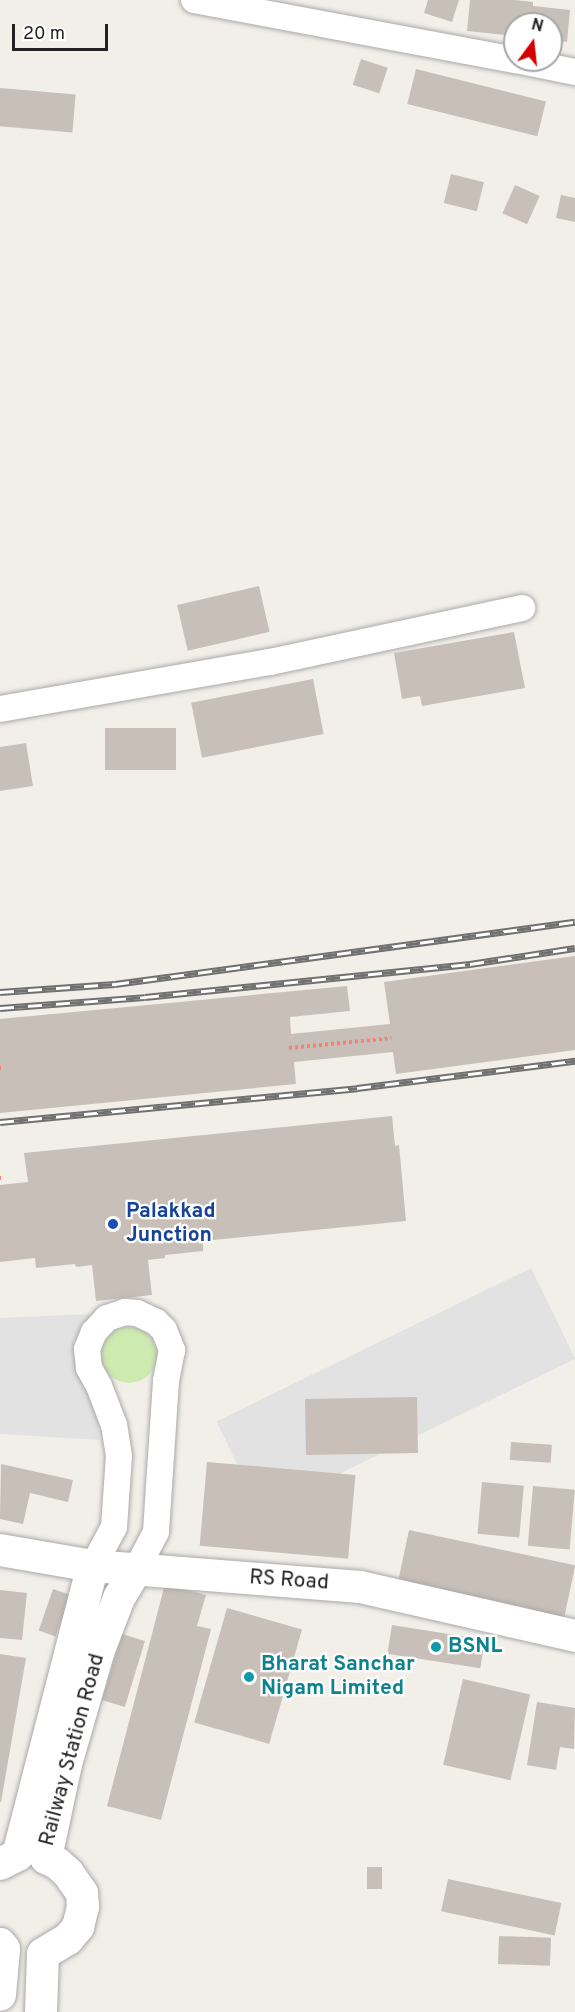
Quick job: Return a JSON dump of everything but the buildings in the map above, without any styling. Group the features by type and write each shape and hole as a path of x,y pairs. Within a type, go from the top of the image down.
{"street":[{"path":"194,0 503,58"},
{"path":"0,710 270,662 522,608"},
{"path":"93,1566 114,1527 120,1456 114,1425 99,1386 89,1368 87,1349 94,1332 107,1318 125,1312 136,1313 156,1322 164,1330 172,1350 166,1381 156,1532 136,1570"},
{"name":"RS Road","path":"0,1550 93,1566 360,1587 575,1636"},
{"name":"Railway Station Road","path":"0,1864 18,1855 93,1566"},
{"name":"Railway Station Road","path":"40,2012 43,1954 68,1939 78,1928 83,1907 82,1893 68,1874 58,1864 46,1858 66,1764 99,1650 119,1598 136,1570"},
{"path":"0,1944 4,1948 0,1995"}],"path":[{"path":"289,1048 392,1038"}],"green space":[{"path":"129,1327 140,1329 149,1335 155,1344 157,1355 155,1366 149,1375 140,1381 129,1383 118,1381 109,1375 103,1366 101,1355 103,1344 109,1335 118,1329"}],"shaded area":[{"path":"531,1268 575,1359 261,1512 216,1421"},
{"path":"89,1314 99,1440 0,1434 0,1318"}],"railway":[{"path":"0,992 115,984 575,922"},
{"path":"0,1008 145,997 470,964 575,948"},
{"path":"0,1122 357,1088 575,1061"}],"place":[{"name":"Palakkad Junction","path":"113,1224"},
{"name":"BSNL","path":"436,1647"},
{"name":"Bharat Sanchar Nigam Limited","path":"249,1677"}]}
